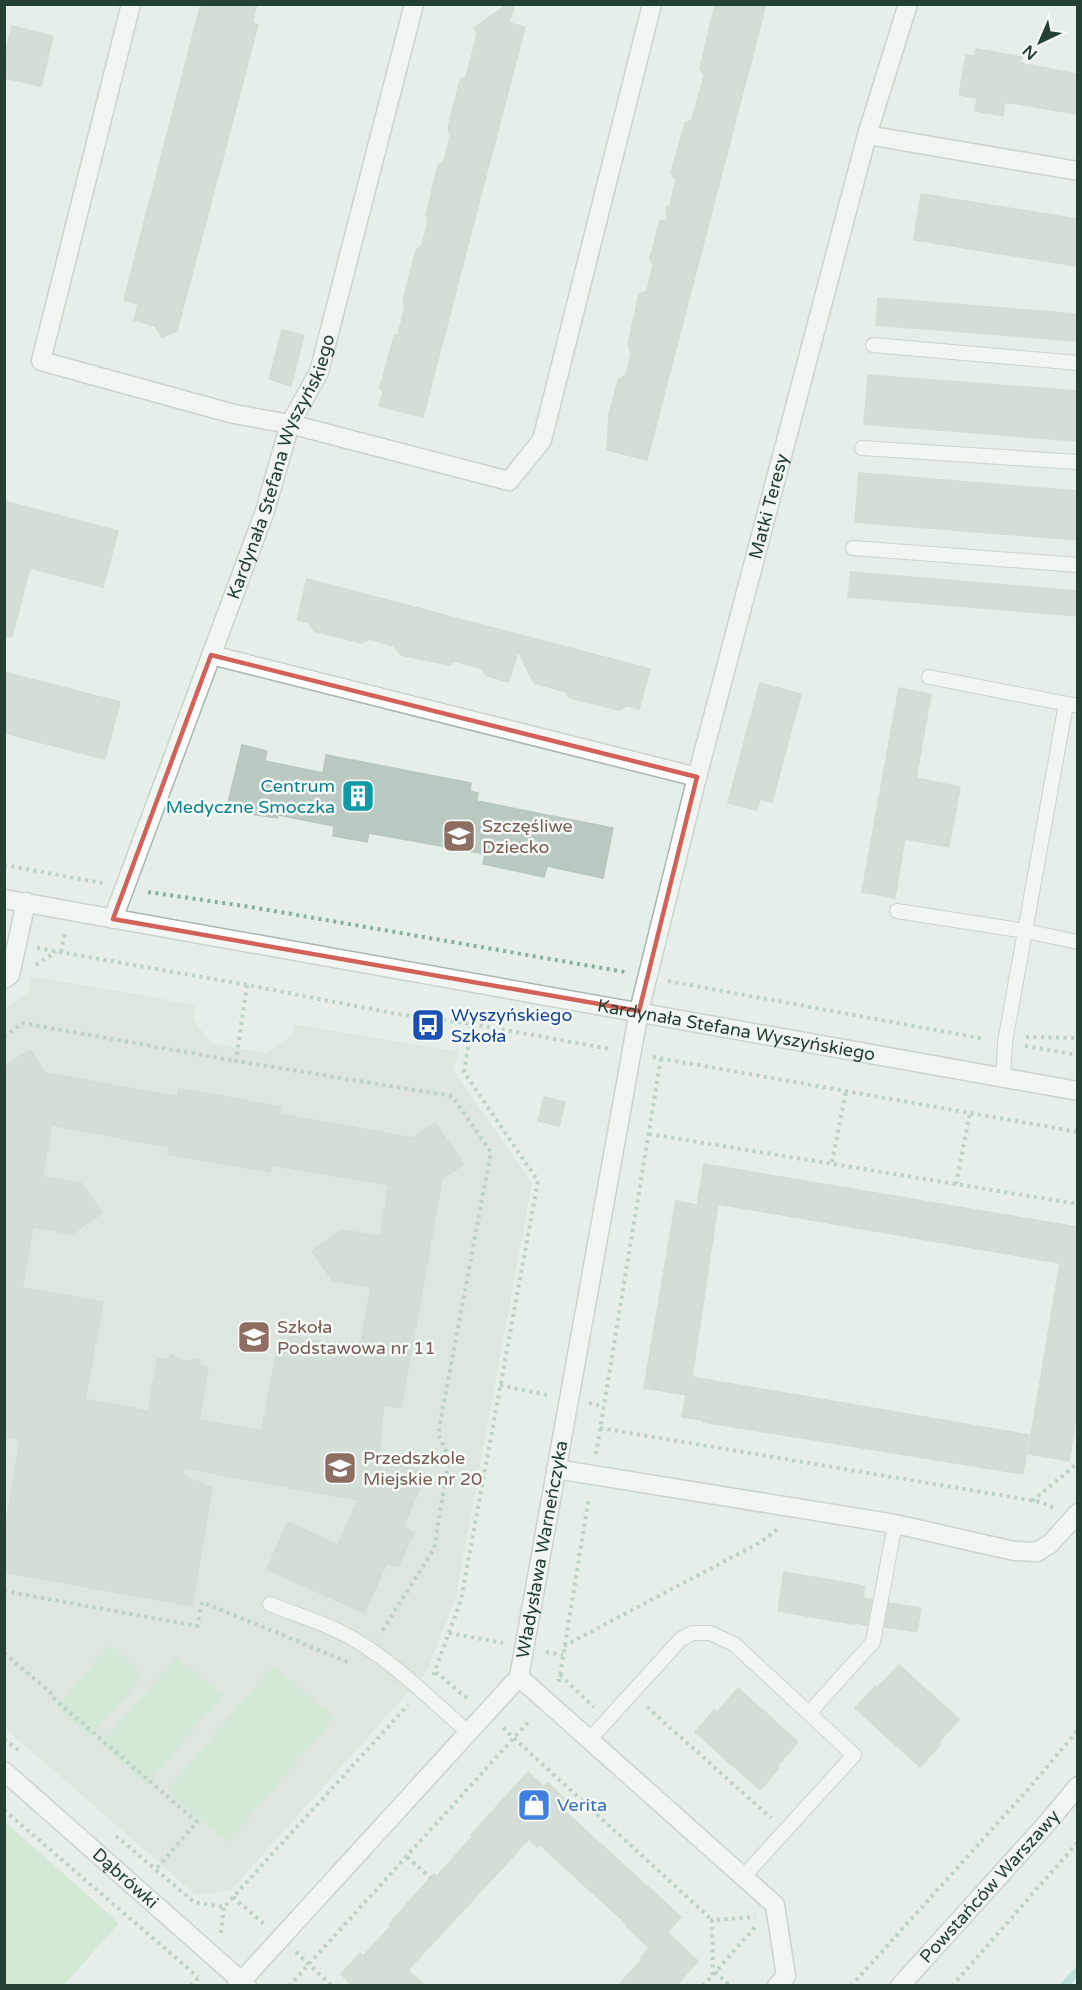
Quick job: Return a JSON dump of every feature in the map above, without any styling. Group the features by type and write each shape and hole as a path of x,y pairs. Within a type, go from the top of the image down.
{"street":[{"path":"131,4 41,361 234,414 290,424 509,481 542,440 652,4"},
{"name":"Kardynała Stefana Wyszyńskiego","path":"113,919 265,512 290,424 319,372 414,4"},
{"name":"Matki Teresy","path":"639,1011 698,777 867,135 908,4"},
{"path":"867,135 1077,171"},
{"path":"211,655 698,777"},
{"name":"Kardynała Stefana Wyszyńskiego","path":"4,898 1077,1091"},
{"path":"4,980 10,975 26,902"},
{"name":"Władysława Warneńczyka","path":"242,1984 519,1677 639,1011"},
{"path":"556,1469 895,1524 1014,1551 1038,1552 1050,1544 1076,1515"},
{"path":"519,1677 743,1877 770,1910 786,1976 777,1986"},
{"name":"Dąbrówki","path":"4,1771 242,1984"},
{"name":"Powstańców Warszawy","path":"900,1986 1048,1822 1077,1786"}],"lane":[{"path":"873,345 1077,363"},
{"path":"861,448 1077,462"},
{"path":"853,548 1077,565"},
{"path":"929,677 1072,705 1025,931 1005,1042 1003,1077"},
{"path":"897,911 1025,931 1077,942"},
{"path":"808,1713 873,1642 895,1524"},
{"path":"270,1604 349,1636 389,1663 468,1731"},
{"path":"589,1740 681,1639 692,1634 710,1633 734,1644 854,1755 743,1877"}],"path":[{"path":"4,865 124,888 251,907 573,962 1077,1055"},
{"path":"75,886 77,878"},
{"path":"33,967 58,952 66,926"},
{"path":"18,944 397,1014 472,1024 1077,1132"},
{"path":"236,1061 247,985"},
{"path":"4,1036 22,1023 452,1096 491,1152 438,1434 449,1458 434,1549 370,1650 356,1666 202,1602 197,1626 4,1591"},
{"path":"220,1941 224,1907 436,1672 461,1600 538,1181 464,1072 472,1024"},
{"path":"1005,1042 1019,1037 1077,1038"},
{"path":"289,1986 558,1688 661,1058"},
{"path":"832,1162 846,1091"},
{"path":"956,1184 970,1113"},
{"path":"649,1134 832,1162 1077,1204"},
{"path":"600,1428 1041,1502 1076,1515"},
{"path":"1031,1502 1077,1463"},
{"path":"564,1646 761,1542 796,1509"},
{"path":"4,1653 197,1822 155,1870"},
{"path":"436,1672 514,1738 712,1920 714,1974"},
{"path":"560,1675 607,1720"},
{"path":"631,1693 785,1830"},
{"path":"851,1986 1031,1786 1077,1730"},
{"path":"4,1739 22,1755"},
{"path":"4,1810 198,1977"},
{"path":"111,1832 194,1902 224,1907"},
{"path":"952,1986 1077,1842"},
{"path":"407,1857 431,1878"},
{"path":"233,1897 271,1930"},
{"path":"712,1920 770,1910"},
{"path":"703,1986 770,1910"},
{"path":"291,1948 332,1986"},
{"path":"192,1986 204,1969"},
{"path":"714,1974 730,1986"}],"highlighted area":[{"path":"211,655 697,777 639,1011 113,919"}],"shaded area":[{"name":"Szkoła Podstawowa nr 11","path":"32,976 196,1005 193,1019 211,1043 266,1053 292,1035 295,1024 458,1052 453,1070 532,1183 456,1597 427,1671 231,1890 196,1895 5,1728 5,1008 28,992"}],"green space":[{"path":"110,1644 144,1675 90,1737 57,1706"},
{"path":"177,1656 223,1695 147,1784 101,1744"},
{"path":"273,1665 335,1718 228,1843 167,1790"},
{"path":"5,1822 119,1923 64,1985 5,1985"}],"building":[{"path":"201,4 257,4 252,23 258,25 177,331 162,337 155,326 134,320 138,304 124,300"},
{"path":"508,4 515,4 509,23 525,27 423,417 379,406 383,392 380,388 394,336 398,334 402,320 405,306 403,302 416,250 421,246 425,235 428,220 426,216 438,165 444,161 450,136 448,128 460,80 466,77 474,47 477,33 474,28"},
{"path":"715,4 766,4 647,460 607,450 609,414 618,380 626,375 629,364 631,352 628,345 639,294 647,291 653,265 650,259 660,220 667,221 666,207 670,205 676,180 671,173 685,123 692,120 704,76 700,69"},
{"path":"12,26 53,36 41,86 4,78 4,56"},
{"path":"976,49 1022,57 1020,63 1077,74 1077,114 1005,102 1003,116 975,111 977,98 959,95 966,55 975,56"},
{"path":"921,194 1077,219 1077,266 914,240"},
{"path":"878,298 1077,314 1077,341 876,325"},
{"path":"282,330 304,335 291,386 269,379"},
{"path":"868,375 1077,391 1077,441 864,424"},
{"path":"859,473 1077,491 1077,540 855,522"},
{"path":"4,501 118,531 103,587 30,568 12,637 4,636"},
{"path":"851,572 1077,591 1077,616 848,597"},
{"path":"307,579 650,669 639,709 627,706 619,710 570,698 566,692 534,683 518,651 509,682 486,675 481,668 455,661 449,665 401,655 394,646 370,639 362,643 314,631 309,623 297,620"},
{"path":"4,672 120,702 105,759 4,733"},
{"path":"760,683 801,694 772,802 760,799 757,810 728,803"},
{"path":"899,688 931,694 916,778 960,787 949,847 905,839 895,898 862,892"},
{"path":"242,745 267,751 265,761 323,773 326,755 471,783 470,791 478,793 477,801 613,828 603,878 547,866 544,877 483,864 485,854 369,833 367,842 333,836 334,826 278,815 277,818 245,813 245,811 227,807"},
{"path":"30,1050 45,1073 178,1097 179,1089 232,1098 281,1107 279,1114 413,1138 435,1123 464,1164 442,1179 401,1408 384,1405 379,1453 426,1474 403,1527 414,1533 398,1567 387,1563 364,1613 267,1569 288,1522 338,1545 358,1500 184,1468 182,1475 212,1488 192,1606 4,1572 4,1536 20,1439 4,1437 4,1067","holes":["52,1125 169,1147 168,1154 270,1172 271,1165 389,1185 380,1236 342,1230 312,1251 332,1280 371,1287 360,1348 280,1334 262,1431 199,1420 208,1368 199,1365 198,1359 183,1362 171,1354 168,1359 158,1359 148,1411 85,1399 103,1302 22,1288 33,1227 72,1234 102,1213 81,1183 42,1177"]},
{"path":"544,1097 565,1102 559,1126 538,1121"},
{"path":"704,1164 1077,1227 1077,1411 1069,1461 1028,1454 1060,1263 718,1204 692,1377 1029,1435 1023,1474 703,1422 682,1417 686,1395 644,1388 676,1201 697,1205"},
{"path":"784,1572 865,1586 863,1598 872,1600 867,1625 778,1611"},
{"path":"889,1603 921,1608 917,1632 885,1627"},
{"path":"899,1665 959,1719 920,1767 855,1708"},
{"path":"738,1688 798,1742 760,1790 695,1732"},
{"path":"528,1772 544,1787 548,1783 565,1799 559,1806 681,1917 667,1932 698,1961 676,1986 618,1986 649,1948 626,1926 627,1924 539,1844 537,1847 529,1839 408,1970 425,1986 353,1986 341,1974 360,1953 363,1956 391,1926 389,1924 434,1874 436,1877"}],"waterway":[{"path":"1064,1986 1078,1970"}],"place":[{"name":"Centrum Medyczne Smoczka","path":"358,796"},
{"name":"Szczęśliwe Dziecko","path":"459,836"},
{"name":"Wyszyńskiego Szkoła","path":"428,1025"},
{"name":"Szkoła Podstawowa nr 11","path":"254,1337"},
{"name":"Przedszkole Miejskie nr 20","path":"340,1468"},
{"name":"Verita","path":"534,1805"}]}
